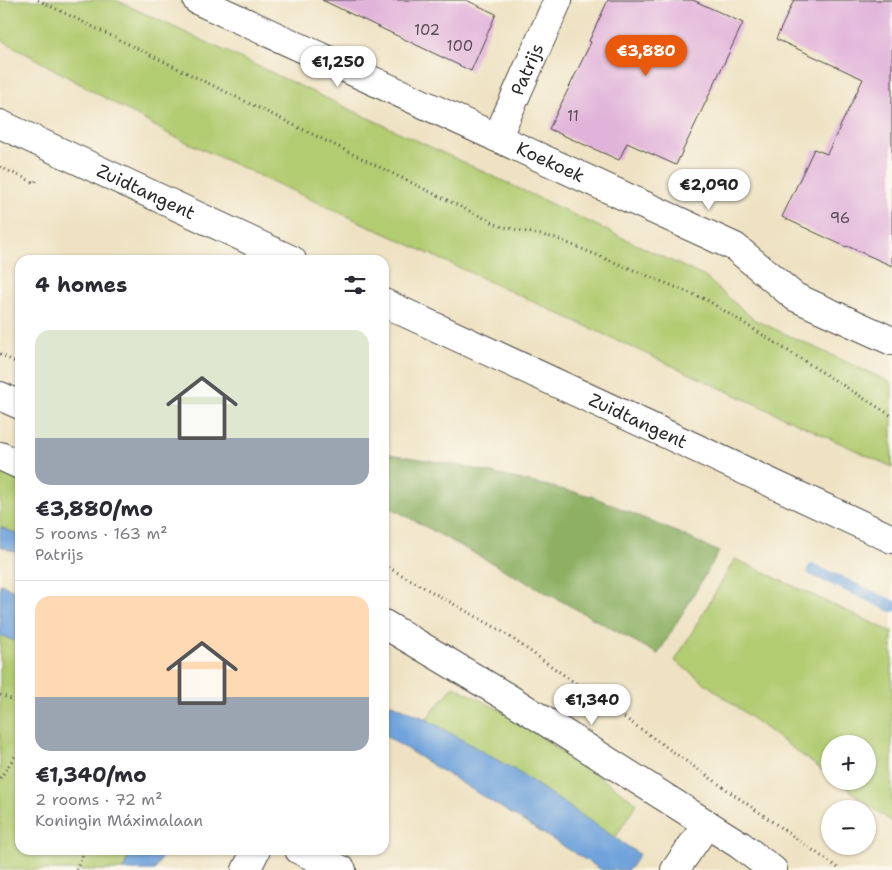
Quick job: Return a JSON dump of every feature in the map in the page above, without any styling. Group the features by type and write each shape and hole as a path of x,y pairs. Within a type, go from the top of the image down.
{"street":[{"name":"Koekoek","path":"197,0 735,247 796,297 892,341"},
{"name":"Patrijs","path":"497,138 558,0"},
{"name":"Zuidtangent","path":"0,124 281,255"},
{"name":"Zuidtangent","path":"389,305 892,539"},
{"path":"0,396 15,403"},
{"path":"0,456 15,463"},
{"path":"389,628 510,699 740,845 773,870"},
{"path":"675,870 707,824"},
{"path":"246,870 254,855"},
{"path":"310,855 342,870"}],"path":[{"path":"38,0 500,226 555,238 707,300 892,416"},
{"path":"0,354 15,362"},
{"path":"389,569 500,630 841,870"},
{"path":"0,695 15,700"},
{"path":"0,778 15,757"},
{"path":"76,870 83,855"}],"green space":[{"path":"0,0 116,0 705,277 753,319 892,383 892,467 169,134 0,39"},
{"path":"389,454 457,465 591,496 719,552 658,654 389,507"},
{"path":"0,469 15,475 15,533 0,527"},
{"path":"735,559 892,632 892,822 876,810 876,800 862,800 849,790 876,790 876,735 821,735 821,769 675,661"},
{"path":"0,635 15,641 15,855 130,855 123,870 0,870"},
{"path":"454,686 511,716 637,803 615,838 518,772 426,719"}],"water":[{"path":"0,527 15,533 15,552 0,546"},
{"path":"0,584 15,590 15,641 0,635"},
{"path":"392,704 426,719 518,772 639,854 631,867 628,870 602,870 389,738 389,705"},
{"path":"130,855 162,855 155,870 123,870"}],"building":[{"path":"322,0 466,0 496,14 471,71"},
{"path":"608,0 693,0 743,23 676,165 627,143 619,160 549,129 591,42 589,41"},
{"path":"794,0 892,0 892,266 782,217 814,149 827,154 863,79 776,39"}],"waterway":[{"path":"813,570 892,606"}]}
